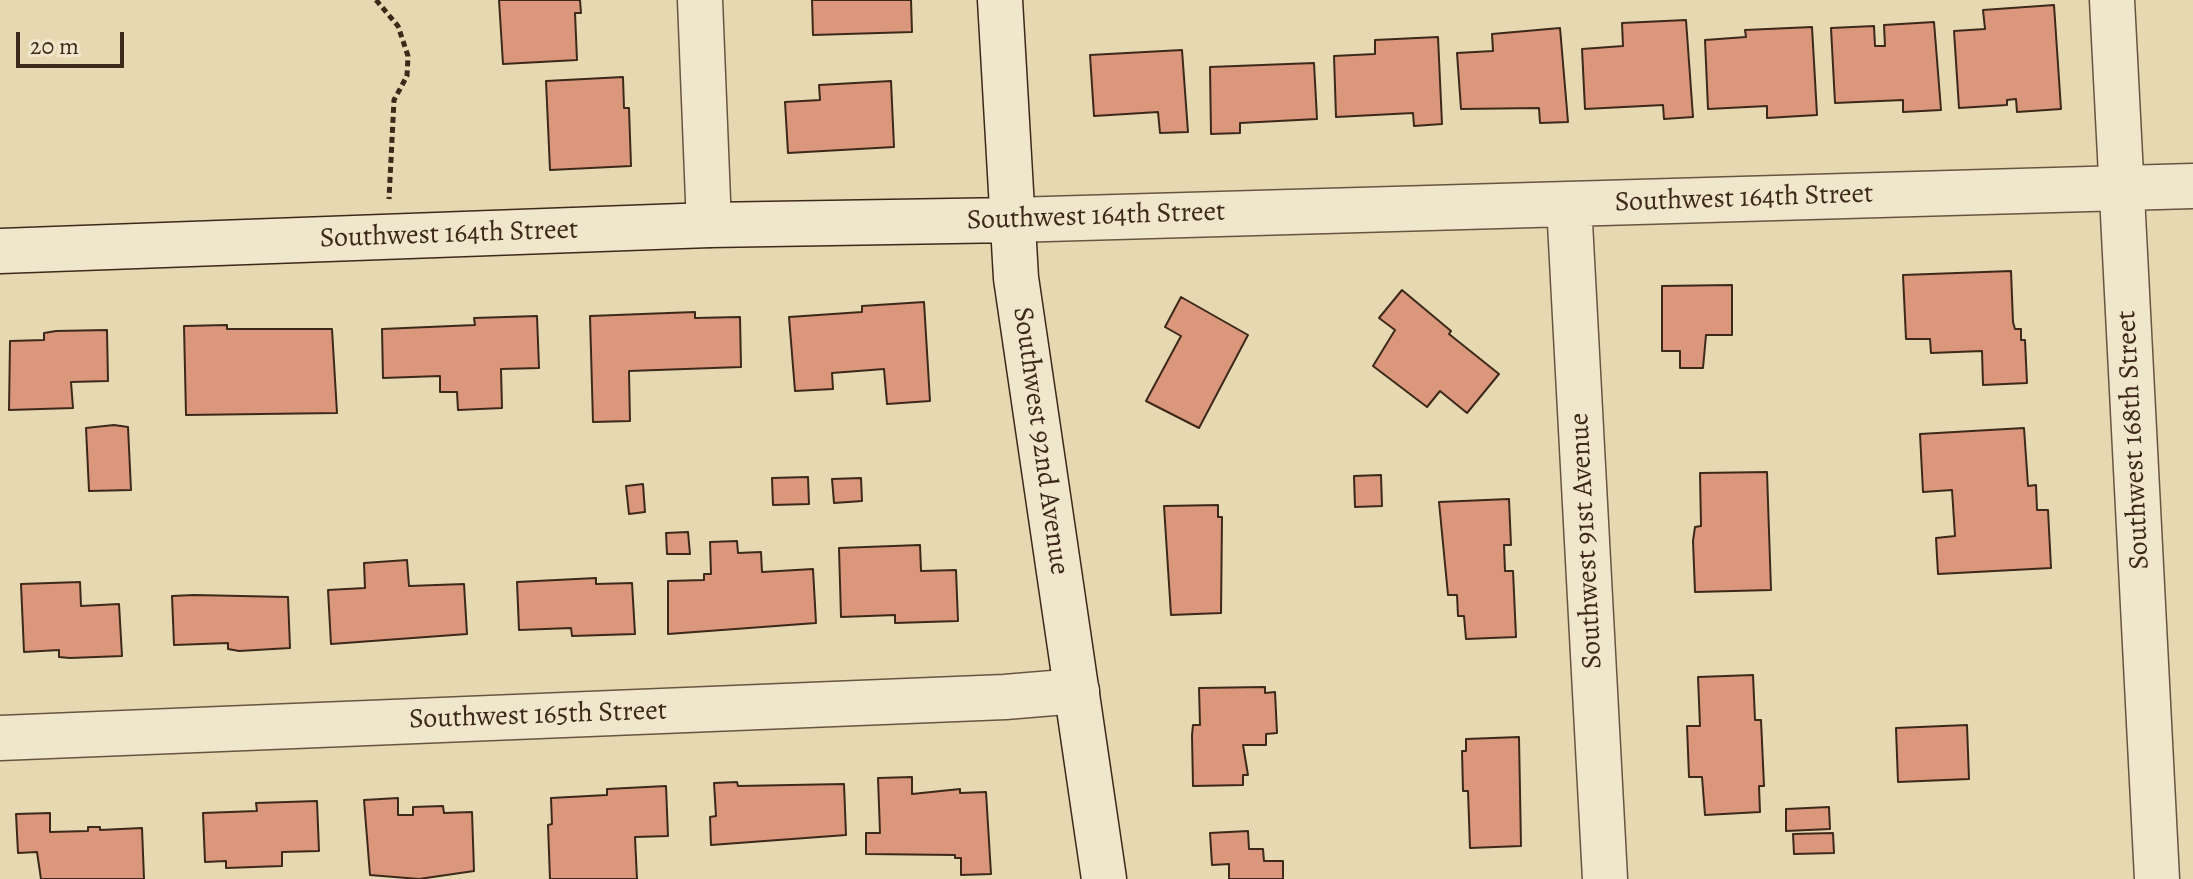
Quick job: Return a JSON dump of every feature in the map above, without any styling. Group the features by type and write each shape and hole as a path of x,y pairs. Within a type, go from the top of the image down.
{"street":[{"path":"700,0 709,225"},
{"name":"Southwest 92nd Avenue","path":"1000,0 1016,278 1104,879"},
{"name":"Southwest 168th Street","path":"2112,0 2157,879"},
{"name":"Southwest 164th Street","path":"0,251 709,225 1012,220 2193,186"},
{"name":"Southwest 91st Avenue","path":"1569,204 1605,879"},
{"name":"Southwest 165th Street","path":"0,738 1005,697 1077,691"}],"path":[{"path":"376,0 398,26 408,56 407,76 394,100 389,204"}],"building":[{"path":"499,0 580,0 581,13 575,13 577,60 503,64"},
{"path":"812,0 911,0 912,32 813,35"},
{"path":"2054,5 2061,109 2017,112 2016,99 2007,100 2007,105 1959,108 1954,31 1985,29 1983,10"},
{"path":"1686,20 1693,117 1664,119 1663,105 1585,109 1582,49 1623,46 1622,23"},
{"path":"1934,22 1941,110 1903,112 1903,100 1835,103 1831,28 1874,26 1875,46 1885,46 1884,25"},
{"path":"1812,27 1817,115 1767,118 1767,106 1708,109 1705,40 1746,37 1745,30"},
{"path":"1560,28 1568,122 1540,123 1539,108 1461,109 1457,53 1493,51 1492,34"},
{"path":"1438,37 1442,124 1414,126 1413,113 1336,117 1334,56 1375,54 1375,40"},
{"path":"1182,50 1188,132 1160,133 1158,112 1094,116 1090,55"},
{"path":"1314,63 1317,119 1240,123 1240,133 1211,134 1210,67"},
{"path":"623,77 624,108 629,108 631,166 550,170 546,81"},
{"path":"891,81 894,147 788,153 785,102 820,100 819,85"},
{"path":"2011,271 2013,322 2015,329 2021,329 2021,340 2025,340 2027,383 1983,385 1982,351 1931,353 1930,339 1906,339 1903,275"},
{"path":"1732,285 1732,335 1706,335 1703,368 1680,368 1680,351 1662,351 1662,286"},
{"path":"1402,290 1451,331 1449,334 1499,374 1467,413 1440,391 1427,407 1373,366 1395,330 1379,318"},
{"path":"1181,297 1248,335 1199,428 1146,401 1181,336 1165,327"},
{"path":"924,302 930,401 887,404 884,369 832,373 833,389 795,391 789,317 862,312 862,306"},
{"path":"695,312 695,318 740,317 741,367 629,371 630,421 593,422 590,316"},
{"path":"537,316 539,368 501,369 502,408 458,410 457,392 440,392 440,376 383,378 382,329 475,325 474,318"},
{"path":"227,325 227,329 332,329 337,413 186,415 184,326"},
{"path":"107,330 108,381 71,382 73,408 9,410 10,341 44,340 44,333 56,331"},
{"path":"128,427 131,490 89,491 86,428"},
{"path":"2024,428 2028,486 2036,485 2037,510 2048,510 2051,568 1938,574 1936,538 1955,536 1952,490 1923,492 1920,434"},
{"path":"1767,472 1771,590 1695,592 1693,541 1695,527 1701,526 1700,473"},
{"path":"1381,475 1382,506 1355,507 1354,476"},
{"path":"808,477 809,504 773,505 772,478"},
{"path":"861,478 862,501 834,503 832,479"},
{"path":"643,484 645,512 629,514 626,486"},
{"path":"1509,499 1511,545 1504,545 1505,571 1513,571 1516,637 1466,639 1464,616 1458,616 1457,595 1448,595 1439,502"},
{"path":"1218,505 1218,517 1222,517 1221,613 1171,615 1164,506"},
{"path":"688,532 690,554 667,554 666,533"},
{"path":"737,541 738,553 761,552 762,572 813,569 816,623 668,634 668,581 704,580 704,574 711,574 710,542"},
{"path":"920,545 921,571 956,570 958,621 895,623 895,615 841,617 839,548"},
{"path":"407,560 409,586 464,584 467,634 331,644 328,590 365,588 364,563"},
{"path":"596,578 596,584 632,583 635,634 572,636 571,628 519,630 517,582"},
{"path":"80,582 81,606 119,604 122,656 70,658 59,657 59,650 24,652 21,584"},
{"path":"172,596 288,597 290,648 239,651 228,649 228,643 174,645"},
{"path":"1753,675 1755,720 1761,720 1764,786 1759,786 1760,812 1705,815 1702,777 1689,777 1687,726 1700,726 1698,677"},
{"path":"1265,687 1265,693 1275,692 1277,733 1266,734 1266,745 1243,745 1248,775 1243,775 1243,785 1193,786 1192,735 1193,725 1200,725 1199,688"},
{"path":"1967,725 1969,779 1898,782 1896,728"},
{"path":"1519,737 1521,846 1470,848 1468,791 1463,791 1462,751 1466,751 1466,739"},
{"path":"912,777 912,794 960,789 960,793 986,792 991,874 961,875 961,858 955,858 955,855 866,854 866,833 880,833 878,778"},
{"path":"737,782 738,786 844,784 846,835 711,845 710,817 716,816 714,783"},
{"path":"666,786 668,836 635,837 637,879 550,879 548,825 552,824 551,798 607,795 607,789"},
{"path":"398,798 398,815 413,815 413,807 443,806 444,813 472,812 474,871 419,879 370,875 364,800"},
{"path":"317,801 319,851 282,852 282,866 226,868 226,861 205,862 203,813 257,811 256,803"},
{"path":"1829,807 1830,829 1786,831 1786,809"},
{"path":"50,813 50,832 88,831 88,827 100,827 100,830 142,828 144,879 41,879 37,852 18,853 16,814"},
{"path":"1248,831 1249,849 1263,849 1264,861 1283,861 1283,879 1229,879 1229,864 1212,865 1210,833"},
{"path":"1833,833 1834,853 1794,854 1793,834"}]}
